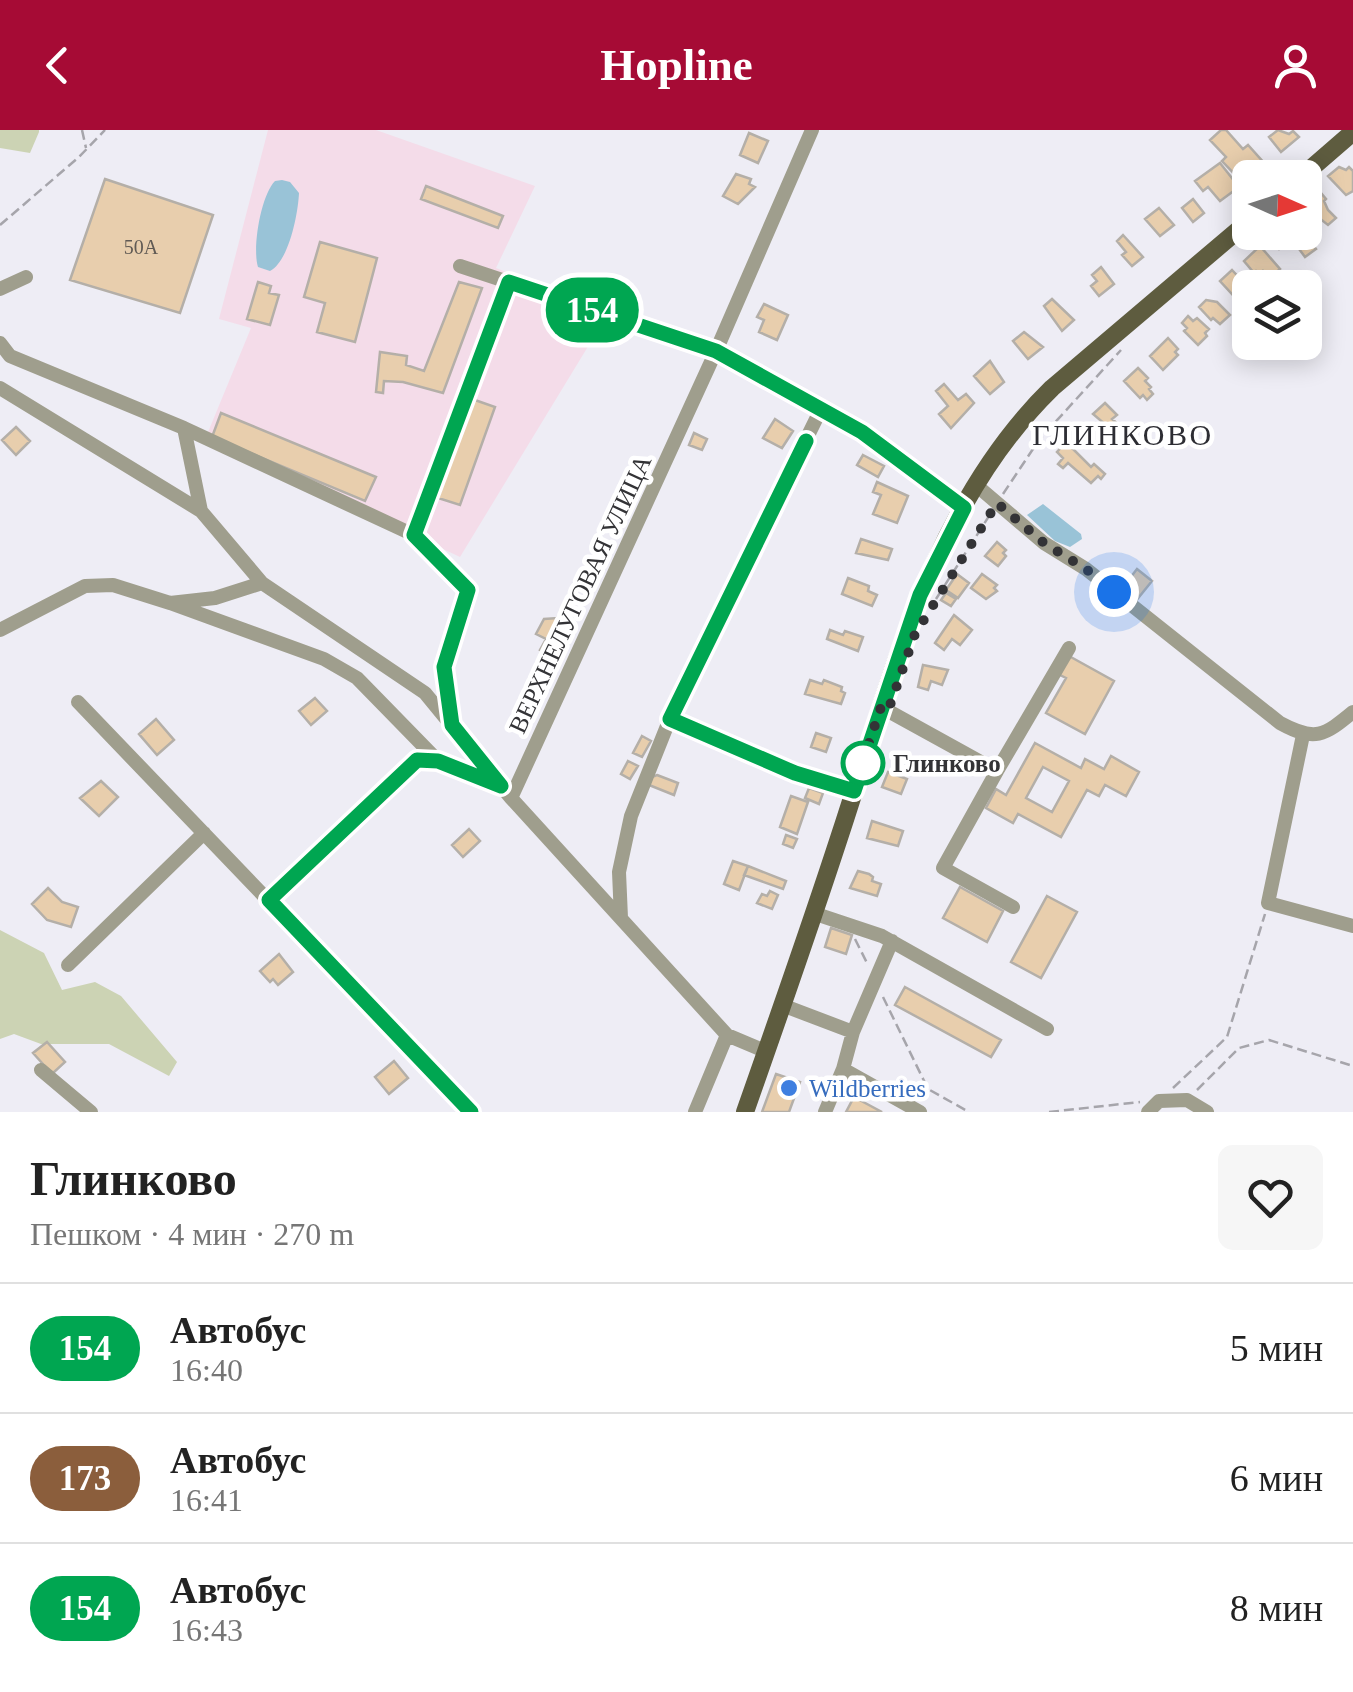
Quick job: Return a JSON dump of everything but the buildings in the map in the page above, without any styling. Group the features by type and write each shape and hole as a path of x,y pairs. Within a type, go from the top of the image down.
{"main road":[{"path":"1321,160 1353,132"},
{"path":"745,1112 920,595 976,485 1041,398 1232,235"}],"street":[{"name":"ВЕРХНЕЛУГОВАЯ УЛИЦА","path":"511,798 716,351 812,130"},
{"path":"460,266 716,351 862,432 964,508"},
{"path":"0,289 26,277"},
{"path":"414,535 509,282"},
{"path":"0,343 10,356 184,428 414,535 468,590 444,667 452,725"},
{"path":"0,388 201,511 262,583 425,692 511,798 727,1035 766,1052"},
{"path":"621,918 619,872 632,816 670,719 821,409"},
{"path":"184,428 201,511"},
{"path":"976,485 1044,543 1086,569 1280,723 1303,736 1328,733 1353,712"},
{"path":"170,603 215,598 262,583"},
{"path":"0,630 85,586 112,585 324,659 357,678 438,761"},
{"path":"1013,907 943,868 1069,648"},
{"path":"78,702 471,1112"},
{"path":"881,707 998,770"},
{"path":"670,719 795,773 854,791"},
{"path":"1303,736 1268,904 1353,926"},
{"path":"269,900 417,760 438,761 501,786"},
{"path":"68,965 204,833"},
{"path":"814,912 892,942 1047,1029"},
{"path":"825,1112 853,1032 892,942"},
{"path":"782,1005 853,1032"},
{"path":"695,1112 727,1035"},
{"path":"843,1068 920,1112"},
{"path":"41,1070 91,1112"},
{"path":"1154,1106 1187,1100 1207,1112"}],"path":[{"path":"82,130 87,149"},
{"path":"0,225 105,130"},
{"path":"936,601 1040,440 1129,342"},
{"path":"1049,1112 1154,1106 1227,1037 1268,904"},
{"path":"847,924 928,1089 969,1112"},
{"path":"1187,1100 1239,1048 1269,1040 1353,1066"}],"shaded area":[{"path":"268,130 376,130 535,186 496,268 609,312 460,557 206,437 251,328 219,319"}],"green space":[{"path":"0,130 39,132 30,153 0,148"},
{"path":"0,930 44,953 62,990 95,982 121,996 177,1062 169,1076 109,1044 41,1044 14,1034 0,1039"}],"water":[{"path":"275,181 290,182 299,193 298,202 287,247 270,271 258,267 257,235 270,188"},
{"path":"1043,504 1081,534 1082,539 1070,547 1055,541 1027,515"}],"bus line":[{"name":"154","path":"471,1112 269,900 417,760 438,761 501,786 452,725 444,667 468,590 414,535 509,282 716,351 862,432 964,508 920,595 854,791 795,773 670,719 806,441"}],"place":[{"name":"Глинково","path":"863,763"},
{"name":"Wildberries","path":"789,1088"}],"district":[{"name":"ГЛИНКОВО","path":"1123,434"}],"route":[{"path":"863,763 860,770 881,707 888,711 915,634 997,503 1044,543 1114,592"}]}
